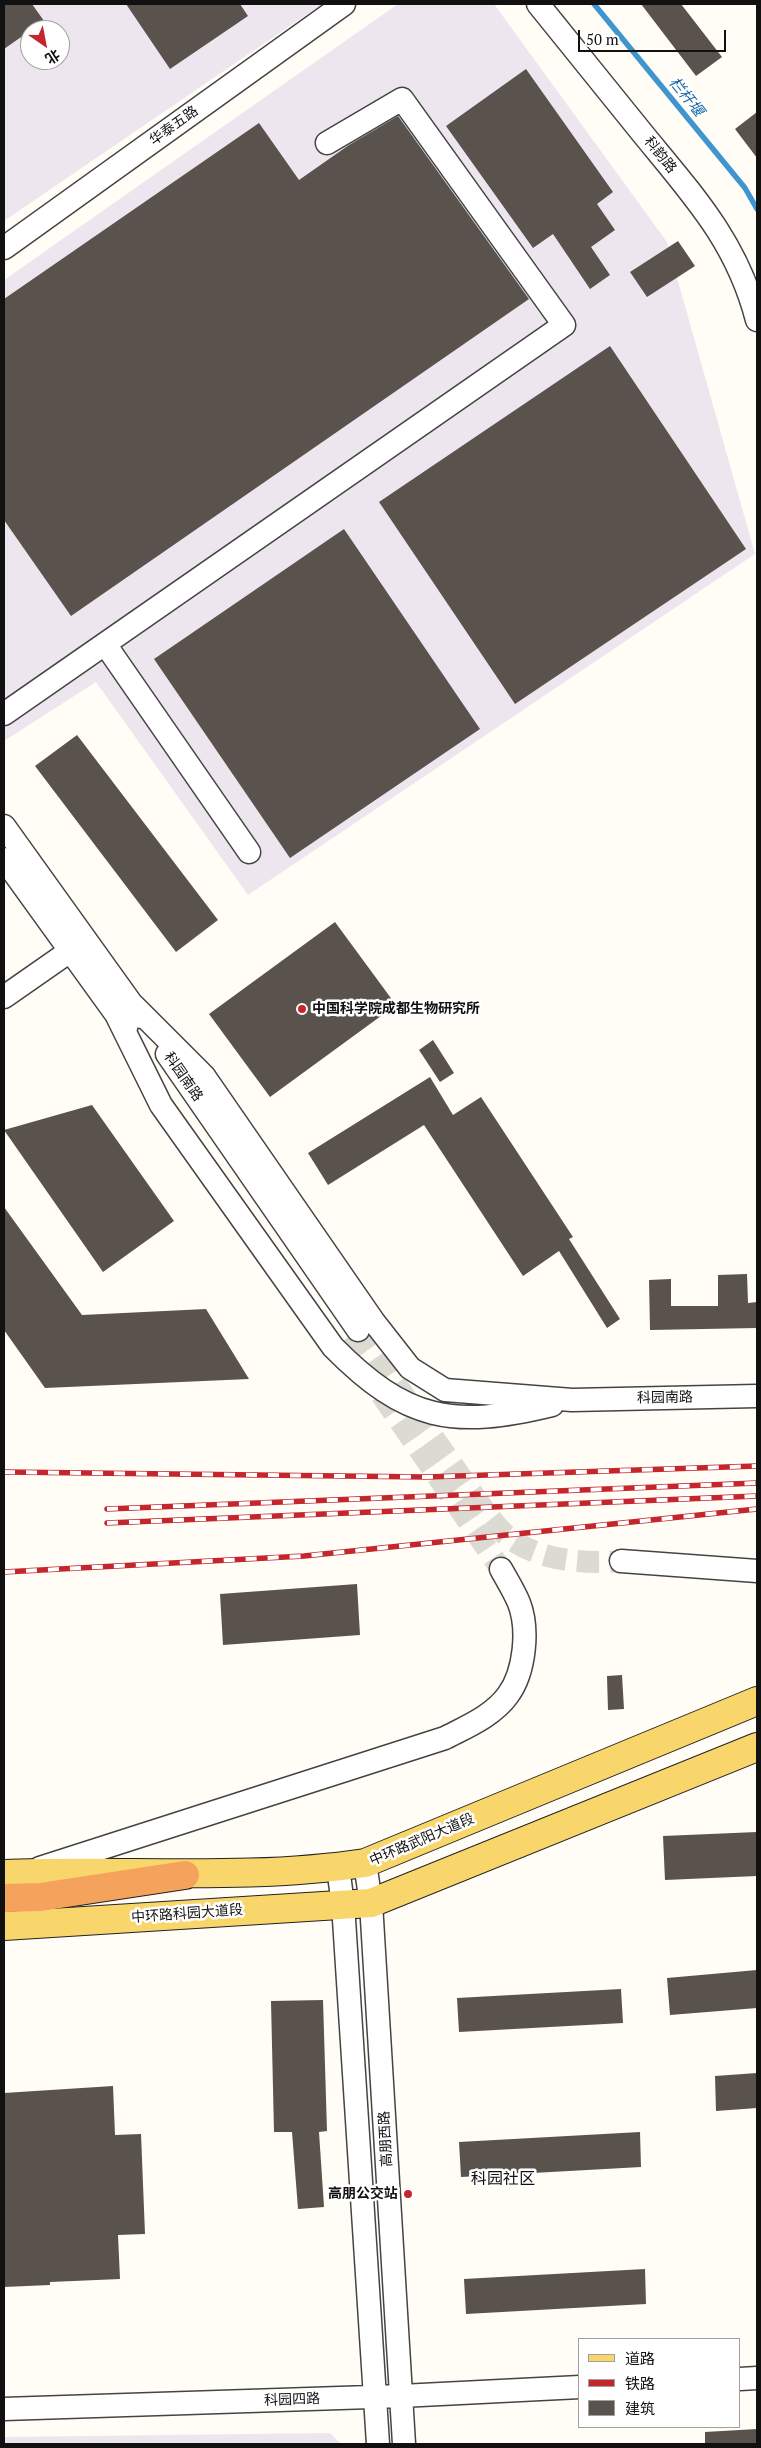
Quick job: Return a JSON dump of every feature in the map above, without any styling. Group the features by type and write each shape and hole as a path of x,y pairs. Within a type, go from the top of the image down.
{"highway":[{"path":"4,1898 40,1897 185,1875"}],"main road":[{"name":"中环路武阳大道段","path":"13,1874 185,1875 338,1868 365,1864 757,1701"},
{"path":"371,1903 757,1747"},
{"name":"中环路科园大道段","path":"4,1926 371,1903"}],"street":[{"name":"华泰五路","path":"4,248 344,4"},
{"name":"科韵路","path":"538,4 707,212 733,253 752,301 757,320"},
{"path":"4,714 564,325 402,99 327,143"},
{"path":"105,644 249,852"},
{"name":"科园南路","path":"4,826 125,1010 352,1335"},
{"name":"科园南路","path":"4,859 70,951 125,1010"},
{"path":"4,997 70,951"},
{"path":"125,1010 161,1106 352,1335 445,1390 572,1400"},
{"path":"352,1335 363,1376 386,1394 404,1404 442,1416 476,1417 518,1413 572,1400"},
{"name":"科园南路","path":"572,1400 757,1396"},
{"path":"621,1561 757,1571"},
{"path":"13,1874 435,1741 482,1718 508,1695 519,1670 526,1638 519,1604 501,1569"},
{"name":"高朋西路","path":"365,1864 371,1903 404,2444"},
{"name":"高朋西路","path":"338,1868 343,1904 378,2444"},
{"path":"741,2379 757,2378"},
{"name":"科园四路","path":"4,2409 376,2397 578,2387"}],"shaded area":[{"path":"4,4 322,4 4,221"},
{"path":"398,4 494,4 667,242 755,554 248,895 96,682 4,741 4,280"},
{"path":"330,2433 341,2444 4,2444 4,2437"}],"building":[{"path":"4,4 32,4 43,20 20,20 20,38 4,49"},
{"path":"126,4 240,4 248,16 170,69"},
{"path":"641,4 681,4 722,57 696,76"},
{"path":"526,69 613,192 597,204 615,230 591,247 610,275 590,289 553,234 533,248 446,126"},
{"path":"757,112 757,158 735,129"},
{"path":"398,116 529,299 71,616 4,520 4,299 259,123 299,180 349,145"},
{"path":"678,241 695,266 647,297 630,272"},
{"path":"610,346 746,549 515,704 379,502"},
{"path":"344,529 480,729 290,858 154,659"},
{"path":"77,735 218,920 176,952 35,766"},
{"name":"中国科学院成都生物研究所","path":"335,922 396,1005 270,1097 209,1014"},
{"path":"433,1040 454,1073 440,1082 419,1050"},
{"path":"430,1077 453,1115 481,1097 573,1237 569,1239 620,1319 607,1328 559,1251 523,1276 424,1125 328,1185 308,1153"},
{"path":"92,1105 174,1221 103,1272 4,1130"},
{"path":"4,1207 82,1315 206,1309 249,1379 45,1388 4,1330"},
{"path":"747,1274 748,1303 757,1302 757,1328 650,1330 649,1280 671,1279 671,1306 718,1306 718,1275"},
{"path":"357,1584 360,1635 223,1645 220,1594"},
{"path":"622,1675 624,1709 608,1710 607,1676"},
{"path":"757,1832 757,1876 665,1880 663,1836"},
{"path":"757,1970 757,2008 670,2015 667,1978"},
{"path":"621,1989 623,2023 459,2032 457,1998"},
{"path":"323,2000 327,2131 319,2132 324,2207 298,2209 292,2132 274,2132 271,2001"},
{"path":"757,2073 757,2108 716,2111 715,2076"},
{"path":"113,2086 115,2135 141,2134 145,2234 118,2235 120,2279 50,2282 50,2285 4,2287 4,2093"},
{"path":"640,2132 641,2167 461,2177 459,2142"},
{"path":"645,2269 646,2304 466,2314 464,2279"},
{"path":"757,2429 757,2444 705,2444 705,2432"}],"waterway":[{"name":"栏杆堰","path":"594,4 745,188 757,209"}],"tunnel":[{"path":"358,1330 482,1507 502,1532 520,1545 548,1556 577,1561 621,1561"},
{"path":"344,1340 501,1569"}],"railway":[{"path":"4,1472 427,1477 757,1466"},
{"path":"107,1509 757,1483"},
{"path":"107,1523 757,1496"},
{"path":"4,1572 304,1556 757,1509"}],"place":[{"name":"中国科学院成都生物研究所","path":"302,1009"},
{"name":"高朋公交站","path":"408,2194"}],"district":[{"name":"科园社区","path":"503,2179"}]}
